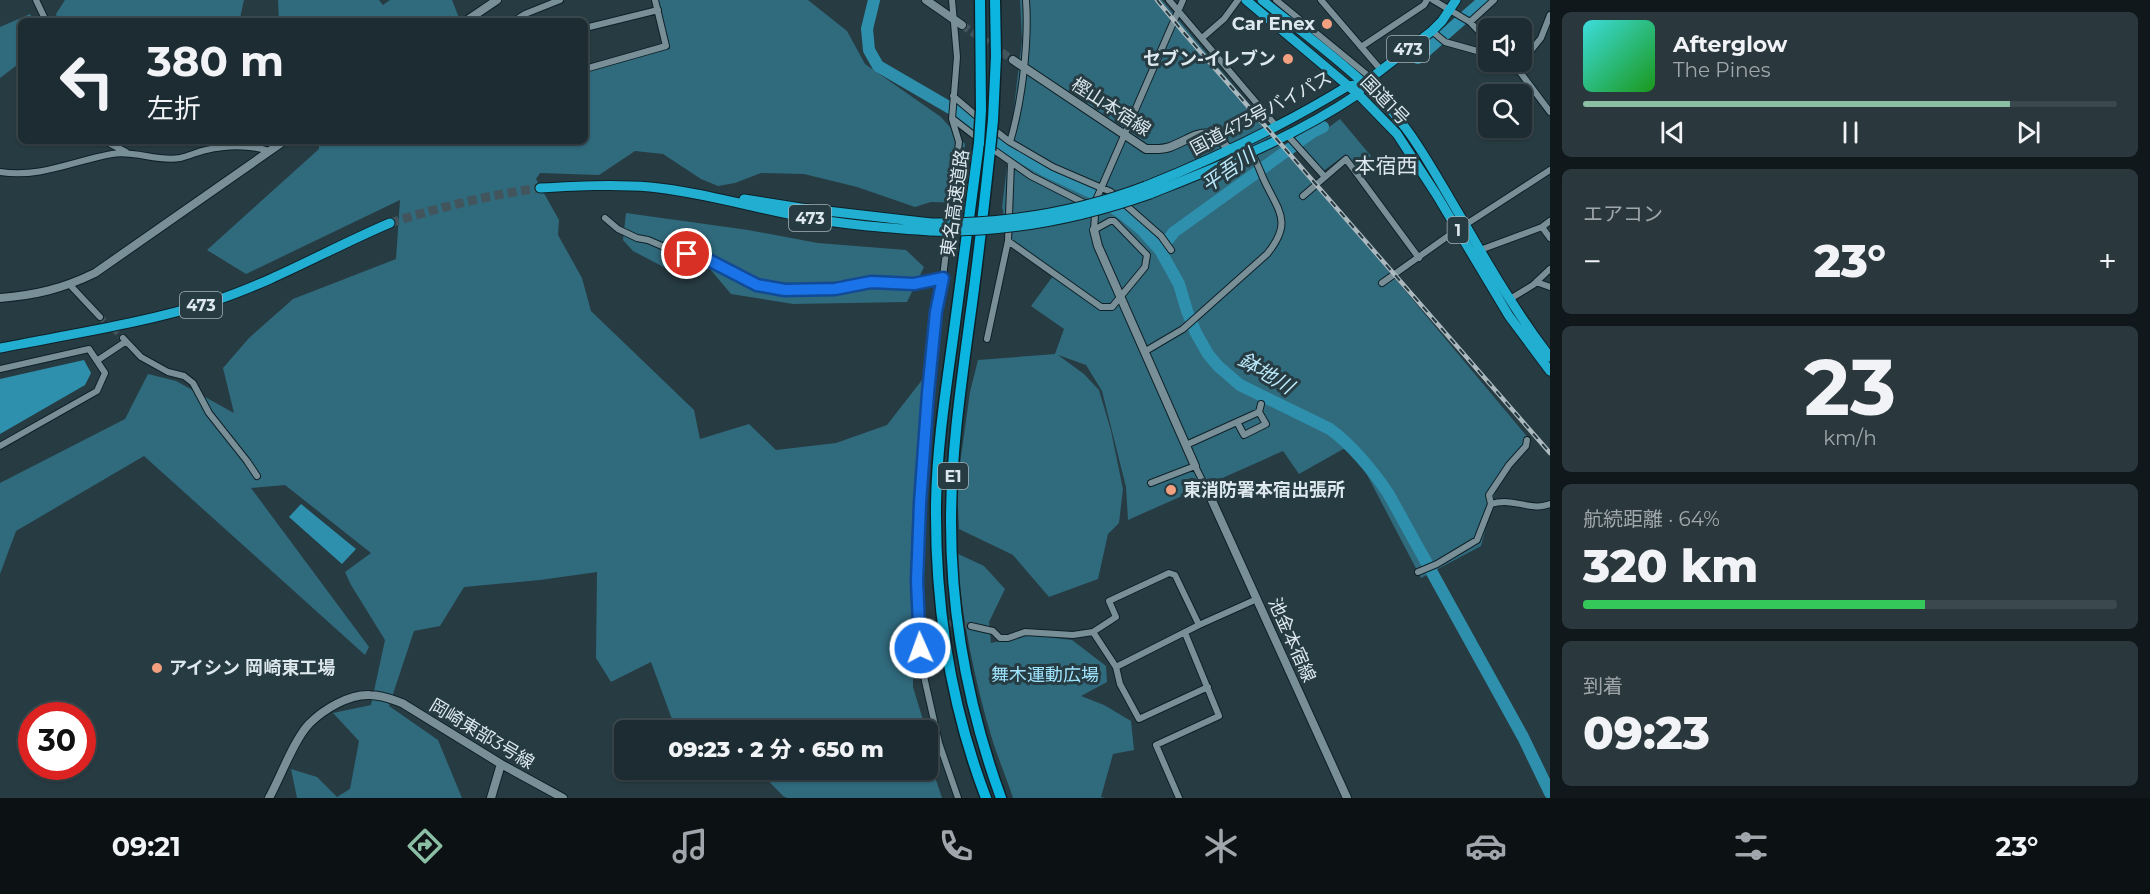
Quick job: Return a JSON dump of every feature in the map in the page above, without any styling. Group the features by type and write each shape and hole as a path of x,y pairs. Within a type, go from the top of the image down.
{"highway":[{"name":"東名高速道路","path":"980,0 979,143 946,385 936,502 939,592 945,643 965,735 986,798"},
{"name":"東名高速道路","path":"995,0 996,56 993,120 958,413 951,521 954,594 964,664 973,706 1001,798"},
{"name":"国道1号","path":"1245,0 1358,94 1397,134 1461,227 1480,250 1550,357"},
{"name":"473","path":"1367,81 1432,31 1450,11 1456,0"},
{"name":"国道1号","path":"1264,2 1327,54 1367,81 1410,134 1509,316 1550,371"},
{"name":"国道473号バイパス","path":"1148,190 1277,127 1348,86 1367,81"},
{"name":"国道473号バイパス","path":"540,188 604,185 649,187 691,193 806,218 891,229 931,227 960,232 1028,225 1088,214 1148,190 1254,157 1358,94 1367,81"},
{"name":"473","path":"0,348 149,319 215,301 282,274 390,223"}],"street":[{"path":"36,0 45,18"},
{"path":"470,18 497,0"},
{"path":"519,18 560,0"},
{"path":"588,68 666,45 655,0"},
{"path":"926,0 962,25"},
{"path":"952,0 957,57 952,96 952,119 958,142 928,393 917,581 920,648 925,681 939,743 958,798"},
{"path":"1010,142 1021,90 1026,0"},
{"path":"1169,0 1277,127"},
{"path":"1183,0 1095,200 1094,230 1098,246 1144,352 1209,494"},
{"path":"1202,38 1224,19 1238,0"},
{"path":"1321,0 1381,70"},
{"path":"1361,48 1424,5 1427,0"},
{"path":"1433,0 1470,22 1478,30"},
{"path":"1470,22 1494,0"},
{"path":"1264,2 1277,1 1325,40 1367,81"},
{"path":"588,27 658,10"},
{"path":"1532,49 1541,38 1550,15"},
{"path":"1432,31 1445,42 1478,51"},
{"path":"1325,40 1327,54"},
{"name":"樫山本宿線","path":"1013,60 1146,148 1169,147 1198,133 1208,133 1216,136 1229,150"},
{"path":"1520,72 1550,112"},
{"path":"952,96 1010,142 1053,166 1111,192 1161,236 1171,250"},
{"path":"952,119 1011,163 1094,209"},
{"path":"1289,137 1325,177"},
{"path":"111,144 130,154"},
{"path":"0,298 37,294 70,285 95,273 280,144"},
{"path":"0,172 20,174 50,171 114,154 159,159 183,157 227,147 257,147 270,151"},
{"path":"1144,352 1183,329 1267,254 1276,243 1282,228 1281,213 1254,157"},
{"path":"1303,196 1346,159 1419,258"},
{"path":"987,339 1008,241 1011,163"},
{"path":"1382,283 1461,227 1550,170"},
{"path":"604,218 618,229 637,238 648,240 676,252 699,255 750,281 770,288 818,290 871,282 914,284 943,278"},
{"path":"1008,241 1101,307 1112,307 1144,267 1147,255 1114,221 1110,220 1094,230"},
{"path":"1480,250 1550,221"},
{"path":"1542,226 1550,238"},
{"path":"1510,299 1536,282 1550,269"},
{"path":"1536,282 1550,287"},
{"path":"70,285 100,317"},
{"path":"98,360 124,340 141,357 168,372 184,376 194,383 209,413 257,476"},
{"path":"0,369 89,349 105,373 97,391 0,446"},
{"path":"1237,422 1244,435 1266,424 1259,412 1261,404"},
{"path":"1186,445 1259,412"},
{"path":"1418,572 1478,540 1491,504 1489,495 1509,465 1526,446 1527,440"},
{"path":"1151,483 1195,466"},
{"name":"池金本宿線","path":"1209,494 1347,798"},
{"path":"1491,504 1502,501 1529,506 1550,504"},
{"path":"971,626 993,631 1000,638 1008,638 1025,632 1073,635 1093,632 1116,617 1109,601 1169,573 1175,574 1199,625"},
{"path":"1116,667 1257,599"},
{"path":"1093,632 1116,667 1120,684 1138,719 1208,687"},
{"path":"1179,798 1156,745 1219,716 1185,633"},
{"name":"岡崎東部3号線","path":"270,798 308,725 321,714 348,698 369,694 384,696 402,703 501,764 563,798"},
{"path":"491,798 501,764"}],"green space":[{"path":"65,0 244,0 240,18 57,18 56,14"},
{"path":"278,0 379,0 383,5 390,0 452,0 459,18 279,18"},
{"path":"657,0 808,0 847,31 865,64 941,117 965,144 963,203 931,202 915,207 857,187 804,174 761,173 735,183 718,186 701,179 663,154 635,151 599,175 540,173 536,179 559,220 558,235 582,278 591,311 694,410 700,439 749,424 776,450 836,443 887,425 922,380 914,503 913,687 923,720 672,720 651,662 611,682 596,658 597,572 464,587 440,626 414,631 389,706 438,740 462,798 297,798 291,769 317,777 337,797 350,789 359,741 333,713 371,705 385,640 345,572 371,553 285,485 251,488 369,647 365,655 144,456 16,531 0,574 0,483 125,419 148,374 176,381 234,413 223,368 249,338 293,299 396,259 400,200 246,274 207,250 319,149 319,144 588,144 588,71 668,48"},
{"path":"1020,0 1162,0 1530,440 1505,471 1495,493 1481,546 1421,578 1363,467 1345,448 1299,474 1283,451 1128,520 1126,487 1102,391 1086,365 1058,355 1084,374 1099,390 1111,431 1123,489 1119,523 1108,534 1098,579 1049,597 1013,555 959,529 957,485 970,392 978,360 1055,354 1064,329 1031,306 1053,276 1011,247 1002,207 1022,40"},
{"path":"30,14 32,18 21,18"},
{"path":"18,19 18,64 0,78 0,27"},
{"path":"1340,119 1371,156 1356,168 1346,154 1322,172 1301,148"},
{"path":"626,213 748,230 818,243 906,250 924,267 907,302 793,304 731,294 710,269 673,272 633,251 623,240"},
{"name":"舞木運動広場","path":"956,553 984,566 1005,589 989,622 991,643 1031,635 1072,640 1106,666 1107,682 1081,696 1104,705 1131,721 1134,750 1113,754 1101,797 1105,798 1013,798 986,719 975,672 965,625"},
{"path":"768,780 936,780 942,798 787,798"}],"shaded area":[{"path":"84,360 91,373 85,385 0,434 0,379"},
{"path":"301,504 356,549 342,564 289,517"}],"waterway":[{"name":"鉢地川","path":"874,0 867,29 869,50 878,66 964,116 984,135 1010,151 1091,192 1124,215 1160,250 1179,284 1196,333 1218,366 1240,385 1330,429 1362,458 1388,493 1523,737 1550,793"},
{"name":"平吾川","path":"1418,58 1484,0"},
{"name":"平吾川","path":"1160,250 1174,232 1323,127"}],"tunnel":[{"path":"962,25 1013,60"},
{"path":"390,223 465,202 540,188"},
{"path":"100,317 123,338"},
{"path":"919,620 971,626"}],"railway":[{"path":"1157,0 1550,453"}],"place":[{"name":"Car Enex","path":"1327,24"},
{"name":"セブン-イレブン","path":"1288,59"},
{"name":"東消防署本宿出張所","path":"1171,490"},
{"name":"アイシン 岡崎東工場","path":"157,668"}],"district":[{"name":"本宿西","path":"1386,165"}],"route":[{"path":"687,254 699,255 757,285 785,290 835,289 871,282 914,284 943,278 936,312 920,503 917,581 920,648"}]}
